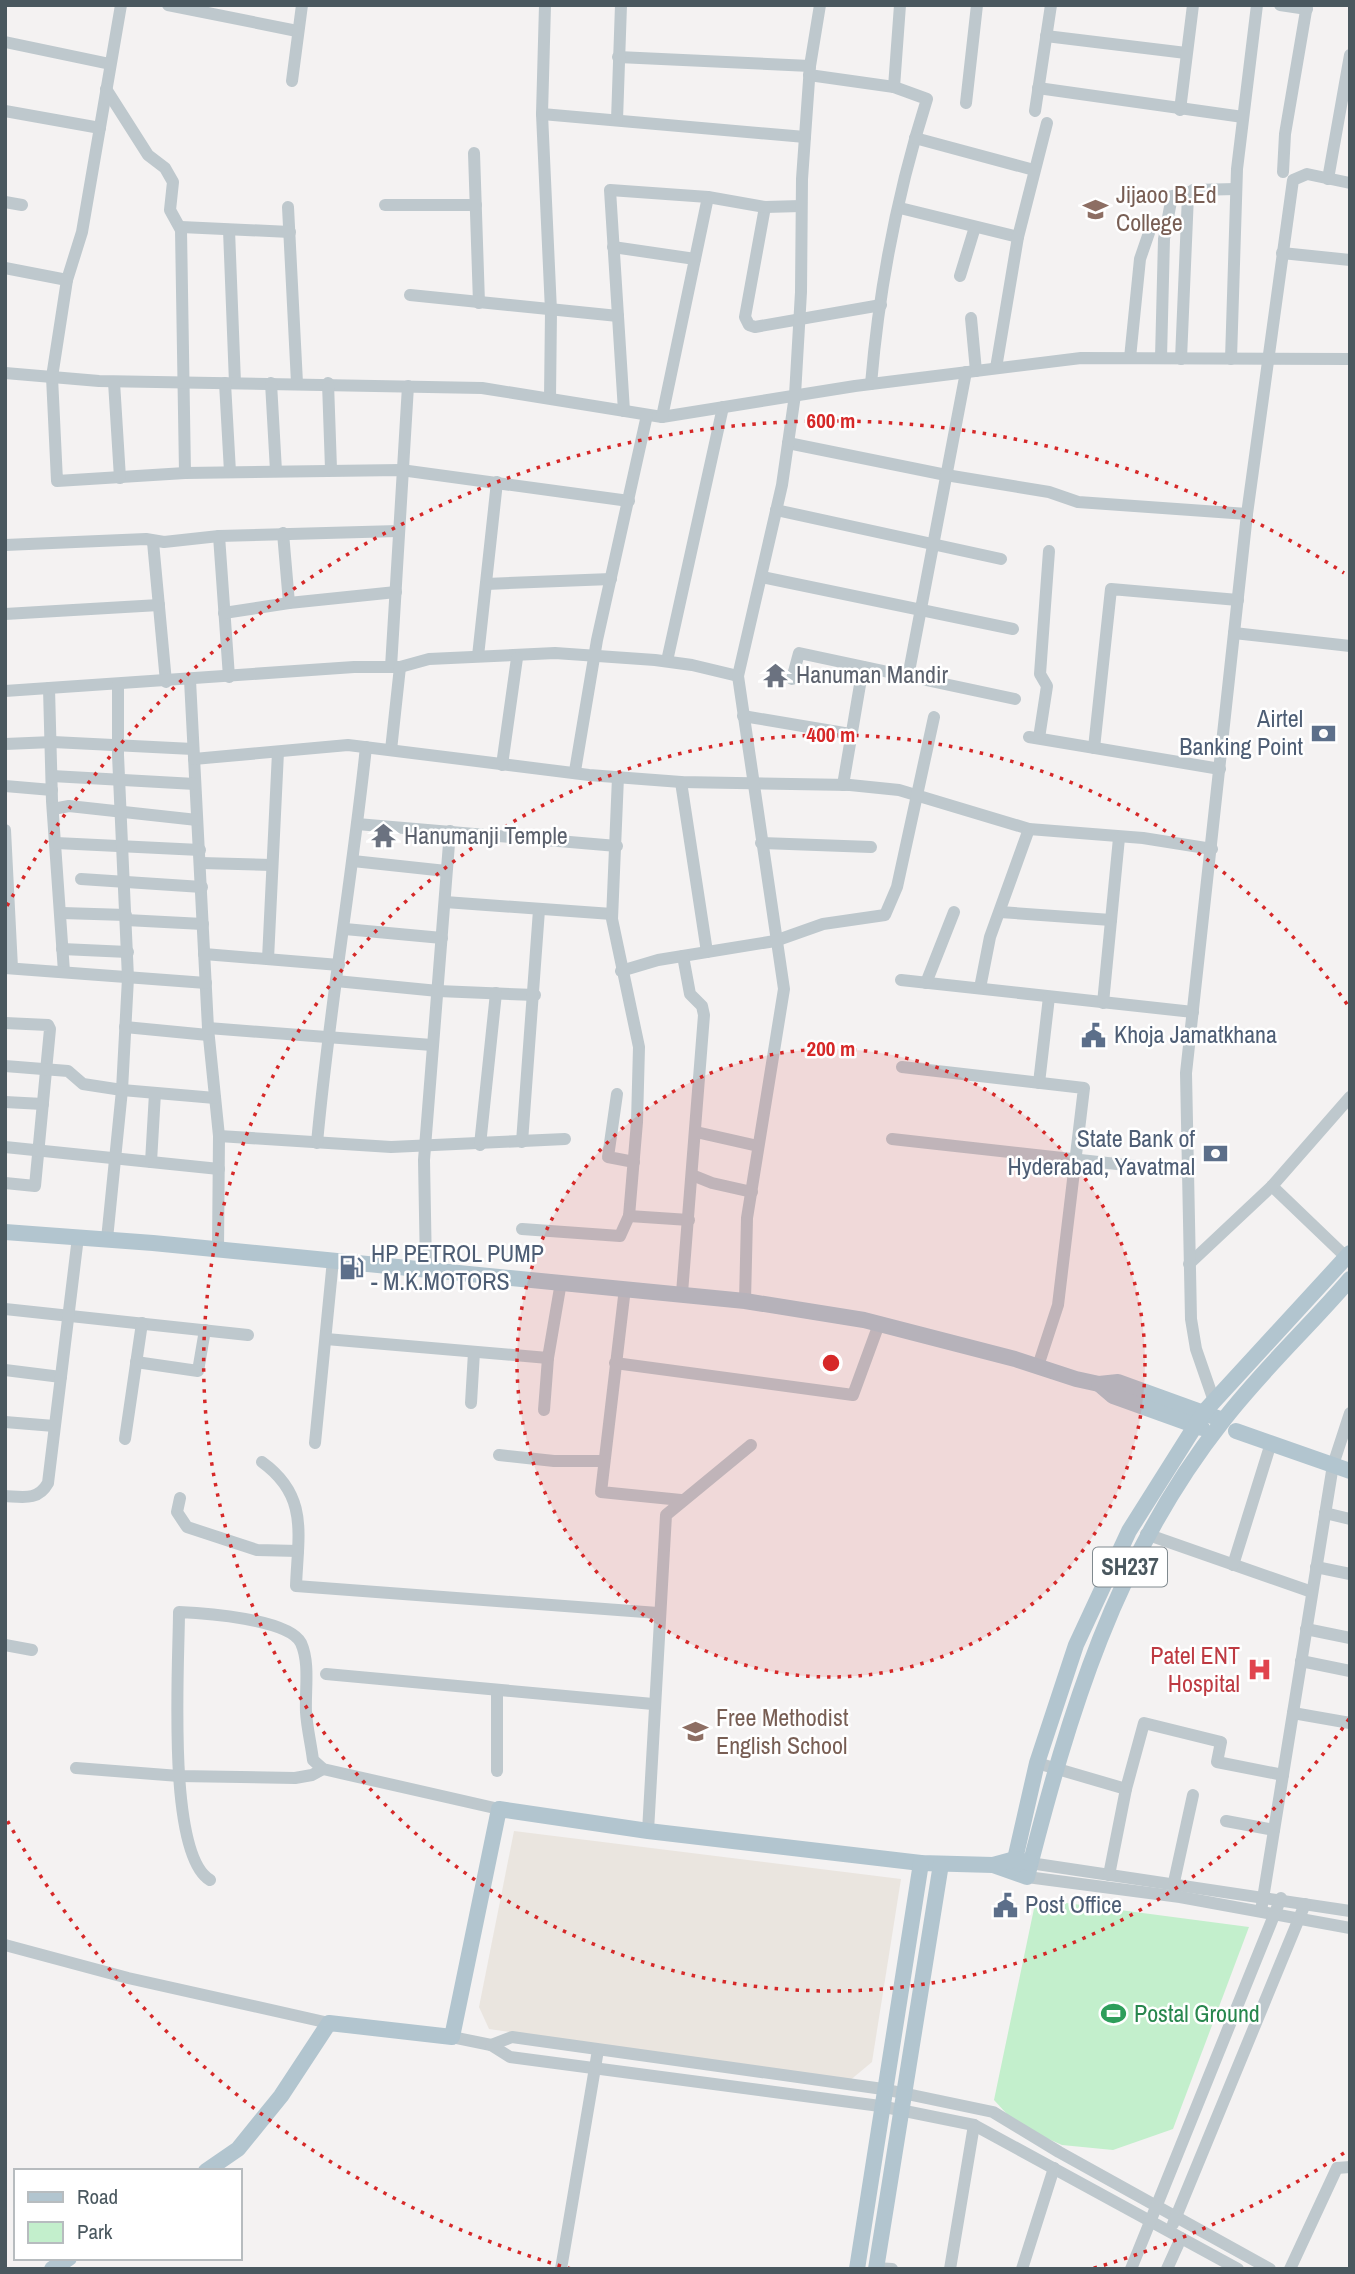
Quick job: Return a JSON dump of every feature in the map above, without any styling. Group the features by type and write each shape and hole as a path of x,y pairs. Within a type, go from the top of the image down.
{"main road":[{"path":"5,1232 218,1249 682,1293 879,1324 1099,1384 1113,1396 1204,1413 1224,1428 1350,1471"},
{"name":"SH237","path":"1021,1868 1037,1763 1076,1645 1123,1543 1204,1413 1348,1255"},
{"name":"SH237","path":"1021,1868 1097,1641 1146,1534 1224,1428 1346,1289"},
{"path":"209,2169 238,2150 281,2096 329,2023 452,2037 499,1809 648,1831 921,1863 1021,1868"},
{"path":"857,2269 880,2106 921,1863"},
{"path":"881,2268 902,2100 942,1864"}],"street":[{"path":"121,5 82,232 67,280 52,377 57,481 185,473 401,470 629,501"},
{"path":"167,5 297,31"},
{"path":"240,20 243,5"},
{"path":"292,81 302,5"},
{"path":"545,5 542,114 551,311 550,398"},
{"path":"617,120 621,5"},
{"path":"745,1301 747,1218 783,989 738,676 776,510 795,395 805,137 810,70 820,5"},
{"path":"894,87 900,5"},
{"path":"966,103 977,5"},
{"path":"1035,111 1051,5"},
{"path":"1180,110 1193,5"},
{"path":"1231,359 1237,169 1257,5"},
{"path":"1280,5 1307,7 1285,134 1283,172"},
{"path":"1046,36 1186,53"},
{"path":"5,42 110,64"},
{"path":"1328,179 1350,55"},
{"path":"618,57 810,70 894,87 927,99 915,138 900,208 881,305 871,384"},
{"path":"1038,88 1242,117"},
{"path":"106,89 148,155 164,169 173,182 170,210 181,227 185,473"},
{"path":"5,111 100,128"},
{"path":"542,114 805,137"},
{"path":"996,369 1018,237 1048,123"},
{"path":"915,138 1034,170"},
{"path":"474,153 479,303"},
{"path":"1204,1413 1191,1319 1186,1073 1247,514 1293,180 1307,174 1350,183"},
{"path":"1161,358 1165,225 1171,196 1236,189"},
{"path":"624,411 610,190 708,197 765,207 802,206"},
{"path":"1181,359 1190,192"},
{"path":"662,417 708,197"},
{"path":"5,202 22,205"},
{"path":"385,205 476,205"},
{"path":"288,207 297,383"},
{"path":"765,207 746,322 755,327 799,317 881,305"},
{"path":"900,208 1018,237"},
{"path":"1130,358 1140,259 1151,227 1165,225"},
{"path":"181,227 290,232"},
{"path":"960,276 975,227"},
{"path":"229,230 230,472"},
{"path":"614,247 695,259"},
{"path":"1282,253 1350,260"},
{"path":"5,268 67,280"},
{"path":"410,295 618,316"},
{"path":"908,677 946,475 971,372 971,318"},
{"path":"5,373 114,382 328,383 482,388 662,417 871,384 1081,358 1350,359"},
{"path":"114,382 120,478"},
{"path":"271,383 276,471"},
{"path":"328,383 331,470"},
{"path":"391,750 396,667 398,531 408,386"},
{"path":"667,661 723,407"},
{"path":"575,771 595,655 647,415"},
{"path":"788,443 946,475 1049,492 1078,502 1247,514"},
{"path":"478,656 497,482"},
{"path":"776,510 1001,559"},
{"path":"5,545 146,539 153,542 283,533 398,531"},
{"path":"283,533 289,603"},
{"path":"219,536 229,677"},
{"path":"153,542 166,682"},
{"path":"1049,551 1040,674 1047,686 1034,738 1220,769"},
{"path":"762,577 1013,629"},
{"path":"486,584 611,579"},
{"path":"1094,748 1111,589 1238,600"},
{"path":"224,613 396,592"},
{"path":"5,614 159,605"},
{"path":"1234,633 1350,646"},
{"path":"5,700 5,691 396,667 429,659 478,656 517,658 555,653 667,661 738,676"},
{"path":"792,680 799,653 1015,699"},
{"path":"502,765 517,658"},
{"path":"843,785 863,667"},
{"path":"190,680 208,1032 219,1136 218,1249"},
{"path":"107,1239 122,1090 128,978 120,812 118,685"},
{"path":"49,688 53,742 53,809 64,972"},
{"path":"743,716 850,734"},
{"path":"621,971 683,956 775,941 823,924 885,915 897,887 934,717"},
{"path":"5,744 53,742 193,754 278,752 348,746 502,765 681,782 843,785 916,794 1029,829 1143,838 1212,849"},
{"path":"317,1143 327,1035 345,929 366,747"},
{"path":"268,959 278,752"},
{"path":"52,776 195,784"},
{"path":"522,1228 620,1236 629,1216 639,1047 631,997 621,971 612,914 618,777"},
{"path":"681,782 707,952"},
{"path":"5,786 52,790"},
{"path":"53,809 69,806 197,820"},
{"path":"358,824 617,846"},
{"path":"981,988 990,937 1029,829"},
{"path":"5,830 9,968 206,983"},
{"path":"426,1269 425,1147 450,831"},
{"path":"1103,1003 1119,838"},
{"path":"56,843 122,846 272,865"},
{"path":"761,843 871,847"},
{"path":"353,861 446,871"},
{"path":"81,879 202,887"},
{"path":"445,902 612,914"},
{"path":"522,1142 535,995 539,910"},
{"path":"926,983 954,912"},
{"path":"1000,912 1111,920"},
{"path":"62,914 203,924"},
{"path":"345,929 442,938"},
{"path":"62,949 128,952"},
{"path":"204,954 339,965"},
{"path":"682,1293 704,1015 702,1006 690,994 683,956"},
{"path":"901,980 1193,1012"},
{"path":"336,981 438,991 535,995"},
{"path":"480,1145 496,993"},
{"path":"1039,1083 1049,997"},
{"path":"5,1023 49,1026 35,1186 5,1183"},
{"path":"125,1027 327,1035 432,1045"},
{"path":"5,1066 68,1071 83,1084 122,1090 215,1098"},
{"path":"902,1067 1084,1088 1058,1305 1038,1366"},
{"path":"150,1162 155,1093"},
{"path":"617,1094 608,1157 634,1161"},
{"path":"1189,1264 1272,1185 1350,1097"},
{"path":"5,1102 43,1104"},
{"path":"696,1132 758,1146"},
{"path":"219,1136 425,1147 565,1139"},
{"path":"892,1139 1188,1172"},
{"path":"5,1147 219,1169"},
{"path":"692,1175 712,1183 752,1192"},
{"path":"1272,1185 1348,1255"},
{"path":"629,1216 689,1220"},
{"path":"5,1496 33,1497 43,1493 48,1483 78,1237"},
{"path":"316,1443 333,1260"},
{"path":"544,1410 548,1359 561,1282"},
{"path":"625,1288 601,1492 681,1500"},
{"path":"5,1309 248,1335"},
{"path":"125,1439 142,1323"},
{"path":"615,1363 853,1395 879,1324"},
{"path":"136,1362 198,1371 205,1330"},
{"path":"326,1339 548,1359"},
{"path":"471,1403 474,1352"},
{"path":"5,1370 61,1377"},
{"path":"1261,1911 1333,1465 1350,1413"},
{"path":"5,1422 54,1426"},
{"path":"1233,1565 1271,1443"},
{"path":"648,1831 658,1613 666,1515 681,1500 695,1493 751,1446"},
{"path":"499,1455 554,1461 604,1461"},
{"path":"262,1462 277,1473 294,1498 298,1551 296,1586 658,1613"},
{"path":"180,1498 177,1513 187,1527 257,1549 298,1551"},
{"path":"1325,1513 1350,1519"},
{"path":"1146,1534 1312,1592"},
{"path":"1316,1567 1350,1574"},
{"path":"210,1880 197,1867 188,1844 179,1776 179,1612 225,1614 285,1631 299,1640 305,1654 306,1714 313,1760 323,1769 499,1809"},
{"path":"1306,1629 1350,1638"},
{"path":"5,1645 32,1650"},
{"path":"1301,1661 1350,1671"},
{"path":"326,1674 653,1704"},
{"path":"497,1690 497,1770"},
{"path":"1293,1713 1350,1723"},
{"path":"1110,1875 1126,1789 1144,1723 1221,1742 1217,1762 1283,1775"},
{"path":"1037,1763 1126,1789"},
{"path":"76,1768 179,1776 295,1778 312,1775 323,1769"},
{"path":"1174,1882 1194,1795"},
{"path":"1226,1821 1274,1830"},
{"path":"1021,1868 1174,1882 1350,1911"},
{"path":"1021,1868 1350,1928"},
{"path":"1131,2269 1281,1898"},
{"path":"1167,2269 1175,2235 1175,2217 1305,1904"},
{"path":"5,1945 128,1978 329,2023"},
{"path":"452,2037 491,2045 510,2057 595,2069 880,2106 902,2100 993,2112 1270,2269"},
{"path":"491,2045 512,2037 883,2089 902,2100 974,2125 1238,2269"},
{"path":"561,2269 598,2050"},
{"path":"950,2269 974,2125"},
{"path":"1290,2269 1338,2168 1350,2167"},
{"path":"1023,2269 1054,2168"}],"shaded area":[{"path":"514,1831 901,1879 872,2062 848,2082 489,2029 479,2007"}],"green space":[{"name":"Postal Ground","path":"1036,1899 1249,1927 1173,2129 1113,2150 1062,2145 1017,2125 994,2100"}],"place":[{"name":"Jijaoo B.Ed College","path":"1096,209"},
{"name":"Hanuman Mandir","path":"776,675"},
{"name":"Airtel Banking Point","path":"1323,733"},
{"name":"Hanumanji Temple","path":"384,836"},
{"name":"Khoja Jamatkhana","path":"1094,1035"},
{"name":"State Bank of Hyderabad, Yavatmal","path":"1215,1153"},
{"name":"HP PETROL PUMP - M.K.MOTORS","path":"351,1268"},
{"name":"Patel ENT Hospital","path":"1260,1670"},
{"name":"Free Methodist English School","path":"696,1732"},
{"name":"Post Office","path":"1005,1905"},
{"name":"Postal Ground","path":"1114,2014"}]}
